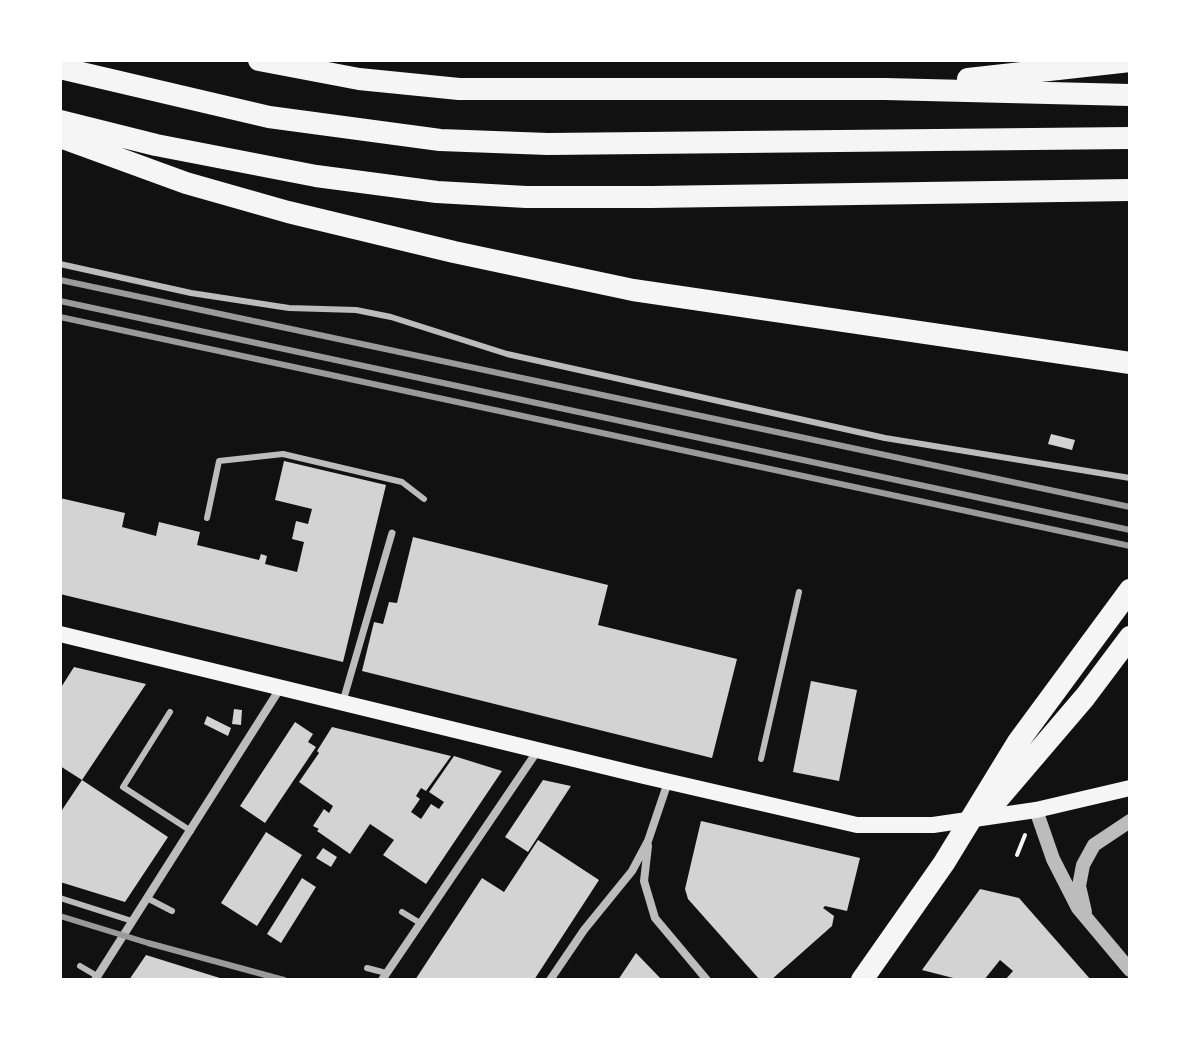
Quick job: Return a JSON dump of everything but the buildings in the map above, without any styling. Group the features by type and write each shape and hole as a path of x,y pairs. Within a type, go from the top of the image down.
{"highway":[{"path":"259,60 359,79 459,89 885,89 1130,95"},
{"path":"885,89 1130,61"},
{"path":"60,68 269,117 440,140 548,144 1130,138"},
{"path":"60,121 156,145 316,176 437,192 526,197 666,197 1130,190"},
{"path":"60,137 186,183 288,212 454,252 633,290 1130,363"},
{"path":"862,980 944,863 1018,742 1130,590"},
{"path":"944,863 1085,697 1130,637"}],"main road":[{"path":"60,634 857,825 933,825 1036,810 1130,788"}],"street":[{"path":"343,701 392,533"},
{"path":"96,978 282,687"},
{"path":"384,977 538,750"},
{"path":"550,980 584,930 632,871 648,841 668,782"},
{"path":"1036,810 1065,886 1089,924 1130,970"},
{"path":"1089,924 1079,886 1083,865 1094,845 1130,821"},
{"path":"648,841 644,881 655,918 707,980"},
{"path":"1104,941 1130,950"}],"lane":[{"path":"60,264 191,293 289,308 356,310 391,317 507,354 885,438 1130,478"},
{"path":"207,518 219,461 283,454 402,482 424,499"},
{"path":"761,759 799,592"},
{"path":"170,712 123,787 191,831"},
{"path":"60,898 132,921"},
{"path":"147,898 172,911"},
{"path":"402,912 420,923"},
{"path":"80,966 96,978"},
{"path":"367,968 384,977"}],"railway":[{"path":"60,280 1130,507"},
{"path":"60,301 1130,530"},
{"path":"60,317 1130,546"},
{"path":"60,916 284,980"}]}
